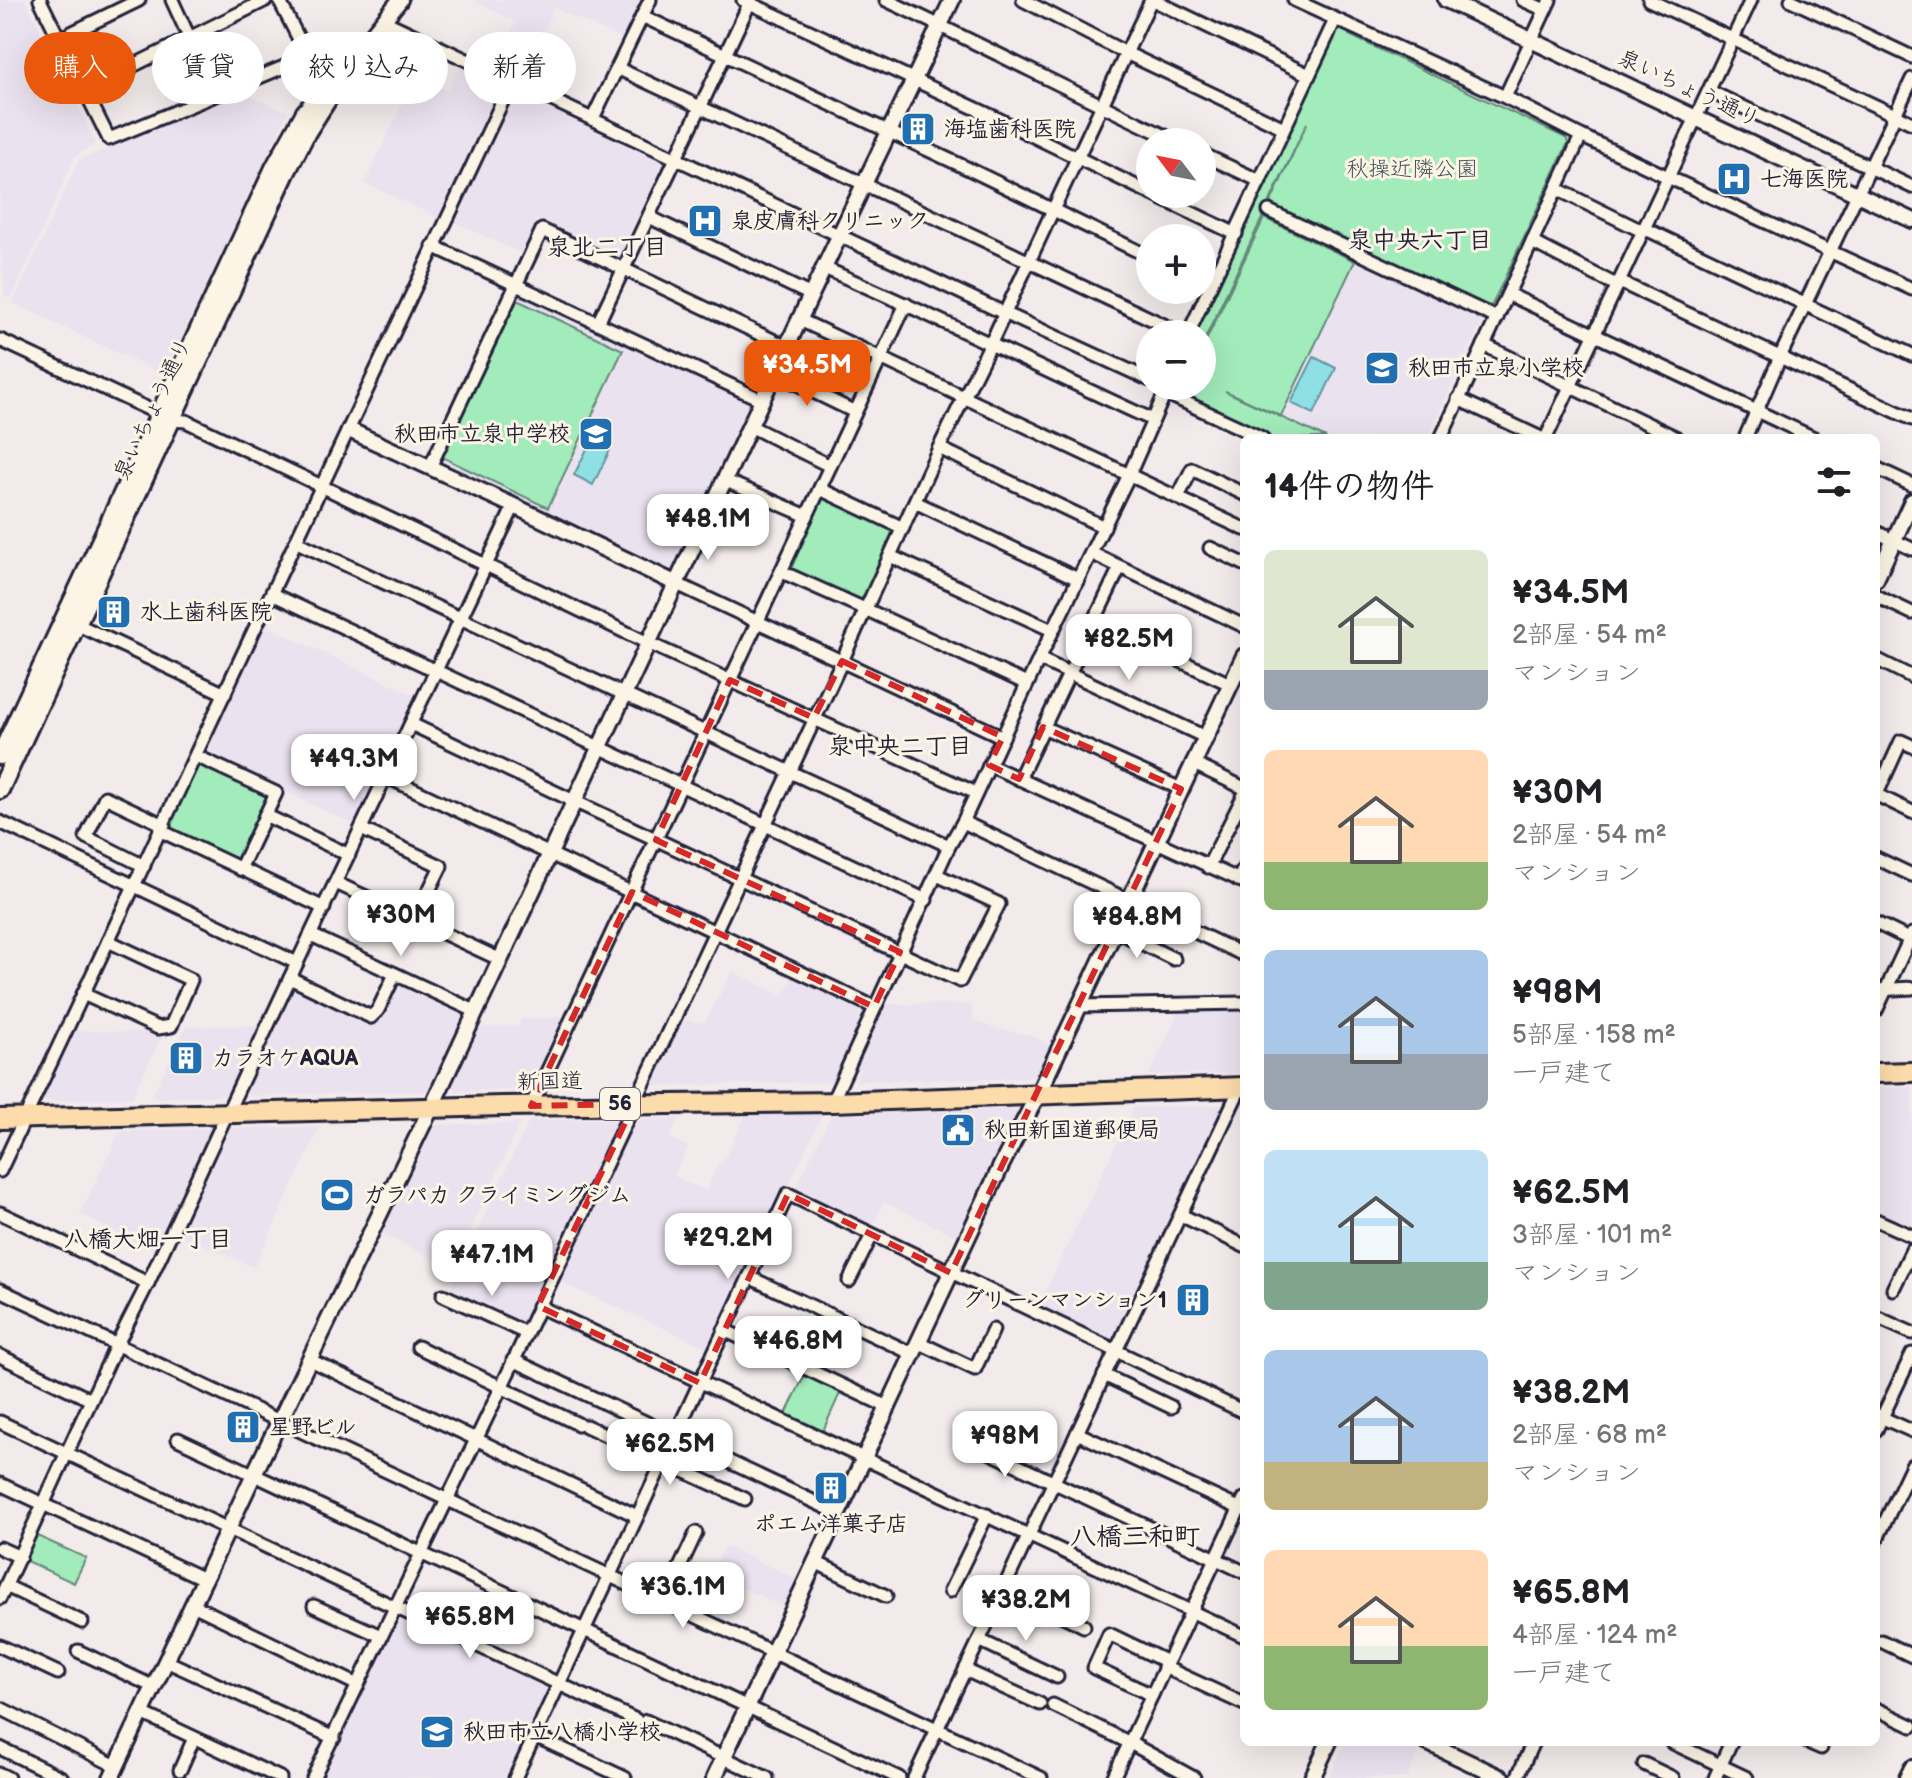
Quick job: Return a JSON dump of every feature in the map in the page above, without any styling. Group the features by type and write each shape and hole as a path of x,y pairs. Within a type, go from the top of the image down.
{"main road":[{"name":"泉いちょう通り","path":"0,790 70,622 166,417 307,132 325,104"},
{"name":"泉いちょう通り","path":"0,756 70,622"},
{"path":"1880,1073 1912,1072"},
{"name":"新国道","path":"0,1119 832,1102 1240,1085"}],"street":[{"path":"40,0 56,32"},
{"path":"73,32 139,0"},
{"path":"172,0 187,32"},
{"path":"237,0 243,12"},
{"path":"200,32 266,0"},
{"path":"91,104 109,139 308,57 279,0"},
{"name":"泉いちょう通り","path":"375,32 400,0"},
{"path":"593,118 650,0"},
{"path":"886,0 1148,128"},
{"path":"0,1708 114,1772 477,1012 724,480 952,0"},
{"path":"1023,0 1284,128"},
{"path":"313,1778 501,1386 1152,0 1309,75"},
{"path":"1294,0 1912,289"},
{"name":"泉いちょう通り","path":"1446,0 1912,220"},
{"path":"1505,97 1548,5 1523,0"},
{"path":"1649,0 1912,123"},
{"path":"1546,434 1751,0"},
{"path":"1791,0 1912,57"},
{"path":"598,323 701,108 748,1 1136,186"},
{"path":"642,16 1136,250"},
{"path":"1216,267 1236,234 1335,20"},
{"path":"384,21 464,58"},
{"path":"617,68 1155,320"},
{"path":"1747,434 1780,357 1912,79"},
{"path":"1709,91 1912,187"},
{"path":"0,1171 501,104"},
{"path":"562,104 1136,374"},
{"path":"1443,434 1581,136"},
{"path":"1216,161 1260,181"},
{"path":"1557,189 1912,355"},
{"path":"1182,208 1236,234"},
{"path":"1269,211 1497,318"},
{"path":"649,217 811,295"},
{"path":"430,467 542,230 787,347"},
{"path":"1532,242 1912,419"},
{"path":"433,246 762,400"},
{"path":"824,268 1153,420"},
{"path":"1508,294 1806,434"},
{"path":"531,1106 906,304"},
{"path":"800,320 1240,527"},
{"path":"0,340 166,417 186,421 648,643 976,793"},
{"path":"1484,345 1669,434"},
{"path":"775,373 855,412"},
{"path":"1458,399 1535,434"},
{"path":"832,1102 949,846 1129,475 1160,400"},
{"path":"1188,400 1254,434"},
{"path":"750,426 830,466"},
{"path":"349,430 1003,737"},
{"path":"939,448 1104,527"},
{"path":"1178,497 1192,469 1240,492"},
{"path":"1880,470 1912,485"},
{"path":"724,480 807,516"},
{"path":"820,489 903,528"},
{"path":"1880,570 1912,501"},
{"path":"915,502 1078,579"},
{"path":"0,1598 514,506"},
{"path":"1880,534 1912,549"},
{"path":"297,542 949,846"},
{"path":"1210,548 1240,562"},
{"path":"1091,553 1240,624"},
{"path":"890,556 1052,630"},
{"path":"1019,779 1120,567"},
{"path":"782,572 1027,684"},
{"path":"272,594 926,900"},
{"path":"1880,598 1912,613"},
{"path":"1095,621 1230,684"},
{"path":"70,622 225,694"},
{"path":"1039,659 1205,737"},
{"path":"1880,661 1912,677"},
{"path":"714,1778 1240,665"},
{"path":"411,724 960,981 999,904 937,875"},
{"path":"1043,727 1181,789"},
{"path":"1880,787 1901,741 1912,746"},
{"path":"196,756 276,793 240,869"},
{"path":"1192,763 1240,786"},
{"path":"989,765 1208,867 1240,876"},
{"path":"385,776 874,1007"},
{"path":"144,866 86,837 105,797 240,869 324,908"},
{"path":"1880,798 1912,812"},
{"path":"1208,867 1240,803"},
{"path":"265,815 349,855"},
{"path":"0,822 297,963"},
{"path":"963,822 1240,953"},
{"path":"361,829 441,866 415,919"},
{"path":"1880,860 1912,875"},
{"path":"336,883 501,960"},
{"path":"1880,924 1911,936 1881,989"},
{"path":"1115,930 1174,959"},
{"path":"311,935 477,1012"},
{"path":"83,994 158,1028 171,1026 191,980 108,941"},
{"path":"290,978 371,1017 378,1010 395,974"},
{"path":"1881,989 1912,988"},
{"path":"1079,1006 1240,1003"},
{"path":"914,1778 1240,1091"},
{"path":"515,1778 788,1194 1240,1410"},
{"path":"0,1213 148,1283"},
{"path":"1181,1215 1240,1244"},
{"path":"1880,1222 1912,1236"},
{"path":"849,1281 872,1235"},
{"path":"1893,1289 1912,1250"},
{"path":"749,1277 915,1348 975,1369 993,1330"},
{"path":"0,1290 1041,1778"},
{"path":"443,1295 526,1333"},
{"path":"538,1306 1240,1634"},
{"path":"1880,1319 1912,1333"},
{"path":"724,1330 888,1407"},
{"path":"418,1347 745,1499"},
{"path":"1880,1414 1912,1354"},
{"path":"0,1356 91,1400"},
{"path":"310,1360 637,1516"},
{"path":"513,1360 838,1513"},
{"path":"1104,1375 1171,1407"},
{"path":"1880,1416 1912,1431"},
{"path":"0,1422 767,1778"},
{"path":"1077,1433 1240,1505"},
{"path":"178,1439 899,1778"},
{"path":"972,1444 1240,1570"},
{"path":"1880,1533 1912,1465"},
{"path":"0,1484 204,1579"},
{"path":"1900,1491 1912,1496"},
{"path":"1113,1778 1215,1558 1240,1512"},
{"path":"950,1591 987,1515"},
{"path":"664,1601 696,1533"},
{"path":"0,1548 20,1557"},
{"path":"815,1562 886,1596"},
{"path":"6,1586 82,1622"},
{"path":"1004,1587 1084,1626"},
{"path":"193,1605 358,1685"},
{"path":"314,1606 381,1636"},
{"path":"1152,1695 1094,1668 1109,1634 1240,1702"},
{"path":"979,1640 1057,1677"},
{"path":"1881,1641 1912,1656"},
{"path":"0,1646 58,1673"},
{"path":"78,1651 154,1687"},
{"path":"166,1661 334,1738"},
{"path":"965,1670 1040,1704"},
{"path":"1053,1705 1194,1778"},
{"path":"1880,1711 1912,1726"},
{"path":"142,1713 280,1778"},
{"path":"535,1736 625,1778"},
{"path":"180,1770 194,1738"},
{"path":"1312,1778 1326,1746"},
{"path":"1434,1746 1502,1778"},
{"path":"1517,1778 1531,1746"},
{"path":"1679,1746 1747,1778"},
{"path":"1715,1778 1729,1746"},
{"path":"1816,1746 1821,1748"},
{"path":"0,1748 62,1778"},
{"path":"1644,1764 1673,1778"},
{"path":"1907,1778 1912,1768"},
{"path":"0,1774 8,1778"}],"highlighted area":[{"path":"842,661 1003,737 989,765 1019,779 1043,727 1181,789 951,1273 788,1194 700,1383 538,1306 634,1104 531,1106 632,892 874,1007 900,952 656,840 730,680 814,718"}],"shaded area":[{"path":"0,0 25,0 41,32 24,32 24,104 77,104 96,143 75,156 12,298 5,297 0,243"},
{"path":"473,0 644,0 624,40 554,8 543,32 512,32 516,22"},
{"path":"461,63 464,64 464,104 495,104 441,219 365,183 402,104 448,104 448,90"},
{"path":"264,102 288,112 164,375 13,303 79,160 215,104"},
{"path":"509,104 546,104 663,158 667,167 624,258 617,261 540,225 525,255 453,221"},
{"name":"秋田市立泉小学校","path":"1355,261 1483,319 1429,434 1318,434 1281,416"},
{"name":"秋田市立泉中学校","path":"516,284 762,400 677,584 430,467"},
{"path":"262,624 418,697 358,826 202,753"},
{"path":"732,971 782,996 796,972 867,1006 869,1011 837,1078 830,1082 656,1086 650,1077 677,1020 705,1023"},
{"path":"399,980 465,1010 468,1018 431,1091 249,1096 244,1087 290,988 295,987 373,1024 395,981"},
{"path":"882,1004 972,1004 973,1020 992,1028 1029,1035 1054,1047 1035,1078 856,1081 863,1055 860,1054"},
{"path":"1240,1007 1240,1073 1149,1075 1180,1009"},
{"path":"570,1017 537,1089 456,1091 451,1082 478,1028 520,1026 520,1019"},
{"path":"264,1025 230,1095 151,1098 186,1027"},
{"path":"71,1031 164,1032 132,1098 43,1101 39,1093"},
{"path":"1912,1087 1912,1229 1880,1214 1880,1088"},
{"path":"1223,1105 1223,1114 1116,1345 1037,1309 1134,1107"},
{"path":"1023,1109 962,1239 884,1202 871,1231 793,1194 831,1115"},
{"path":"823,1113 711,1349 555,1280 631,1119 679,1118 669,1137 688,1147 674,1176 706,1191 745,1116"},
{"path":"623,1118 527,1320 521,1324 449,1290 529,1121"},
{"path":"520,1123 453,1269 377,1231 429,1125"},
{"path":"320,1127 254,1267 177,1233 215,1154 226,1159 215,1153 227,1128"},
{"path":"218,1128 158,1253 80,1214 120,1131"},
{"path":"725,1546 799,1580 786,1608 712,1574"},
{"name":"秋田市立八橋小学校","path":"399,1612 554,1686 510,1778 320,1778"},
{"path":"1344,1746 1408,1746 1419,1751 1407,1778 1329,1778"}],"green space":[{"name":"秋操近隣公園","path":"1336,24 1350,31 1349,35 1566,138 1568,143 1492,305 1486,307 1269,206 1307,123 1214,320 1199,320 1206,304 1216,304 1216,282"},
{"path":"1264,218 1355,261 1281,416 1225,391 1317,434 1260,434 1189,400 1216,400 1216,320"},
{"path":"517,300 623,350 548,508 442,457"},
{"path":"826,496 893,527 896,533 863,602 858,604 789,571 788,567 821,497"},
{"path":"201,762 269,794 270,799 239,861 235,863 168,830 167,826 197,763"},
{"path":"806,1372 842,1389 822,1433 785,1416"},
{"path":"35,1535 86,1558 74,1583 24,1560"}],"water":[{"path":"1314,357 1336,368 1314,414 1291,403"},
{"path":"591,441 610,450 593,485 574,475"}],"place":[{"name":"海塩歯科医院","path":"918,129"},
{"name":"七海医院","path":"1734,179"},
{"name":"泉皮膚科クリニック","path":"705,221"},
{"name":"秋田市立泉小学校","path":"1382,368"},
{"name":"秋田市立泉中学校","path":"596,434"},
{"name":"水上歯科医院","path":"114,612"},
{"name":"カラオケAQUA","path":"186,1058"},
{"name":"秋田新国道郵便局","path":"958,1130"},
{"name":"ガラパカ クライミングジム","path":"337,1195"},
{"name":"グリーンマンション1","path":"1193,1300"},
{"name":"星野ビル","path":"243,1427"},
{"name":"ポエム洋菓子店","path":"831,1488"},
{"name":"秋田市立八橋小学校","path":"437,1732"}],"district":[{"name":"泉中央六丁目","path":"1420,240"},
{"name":"泉北二丁目","path":"607,247"},
{"name":"泉中央二丁目","path":"900,746"},
{"name":"八橋大畑一丁目","path":"148,1239"},
{"name":"八橋三和町","path":"1135,1537"}]}
